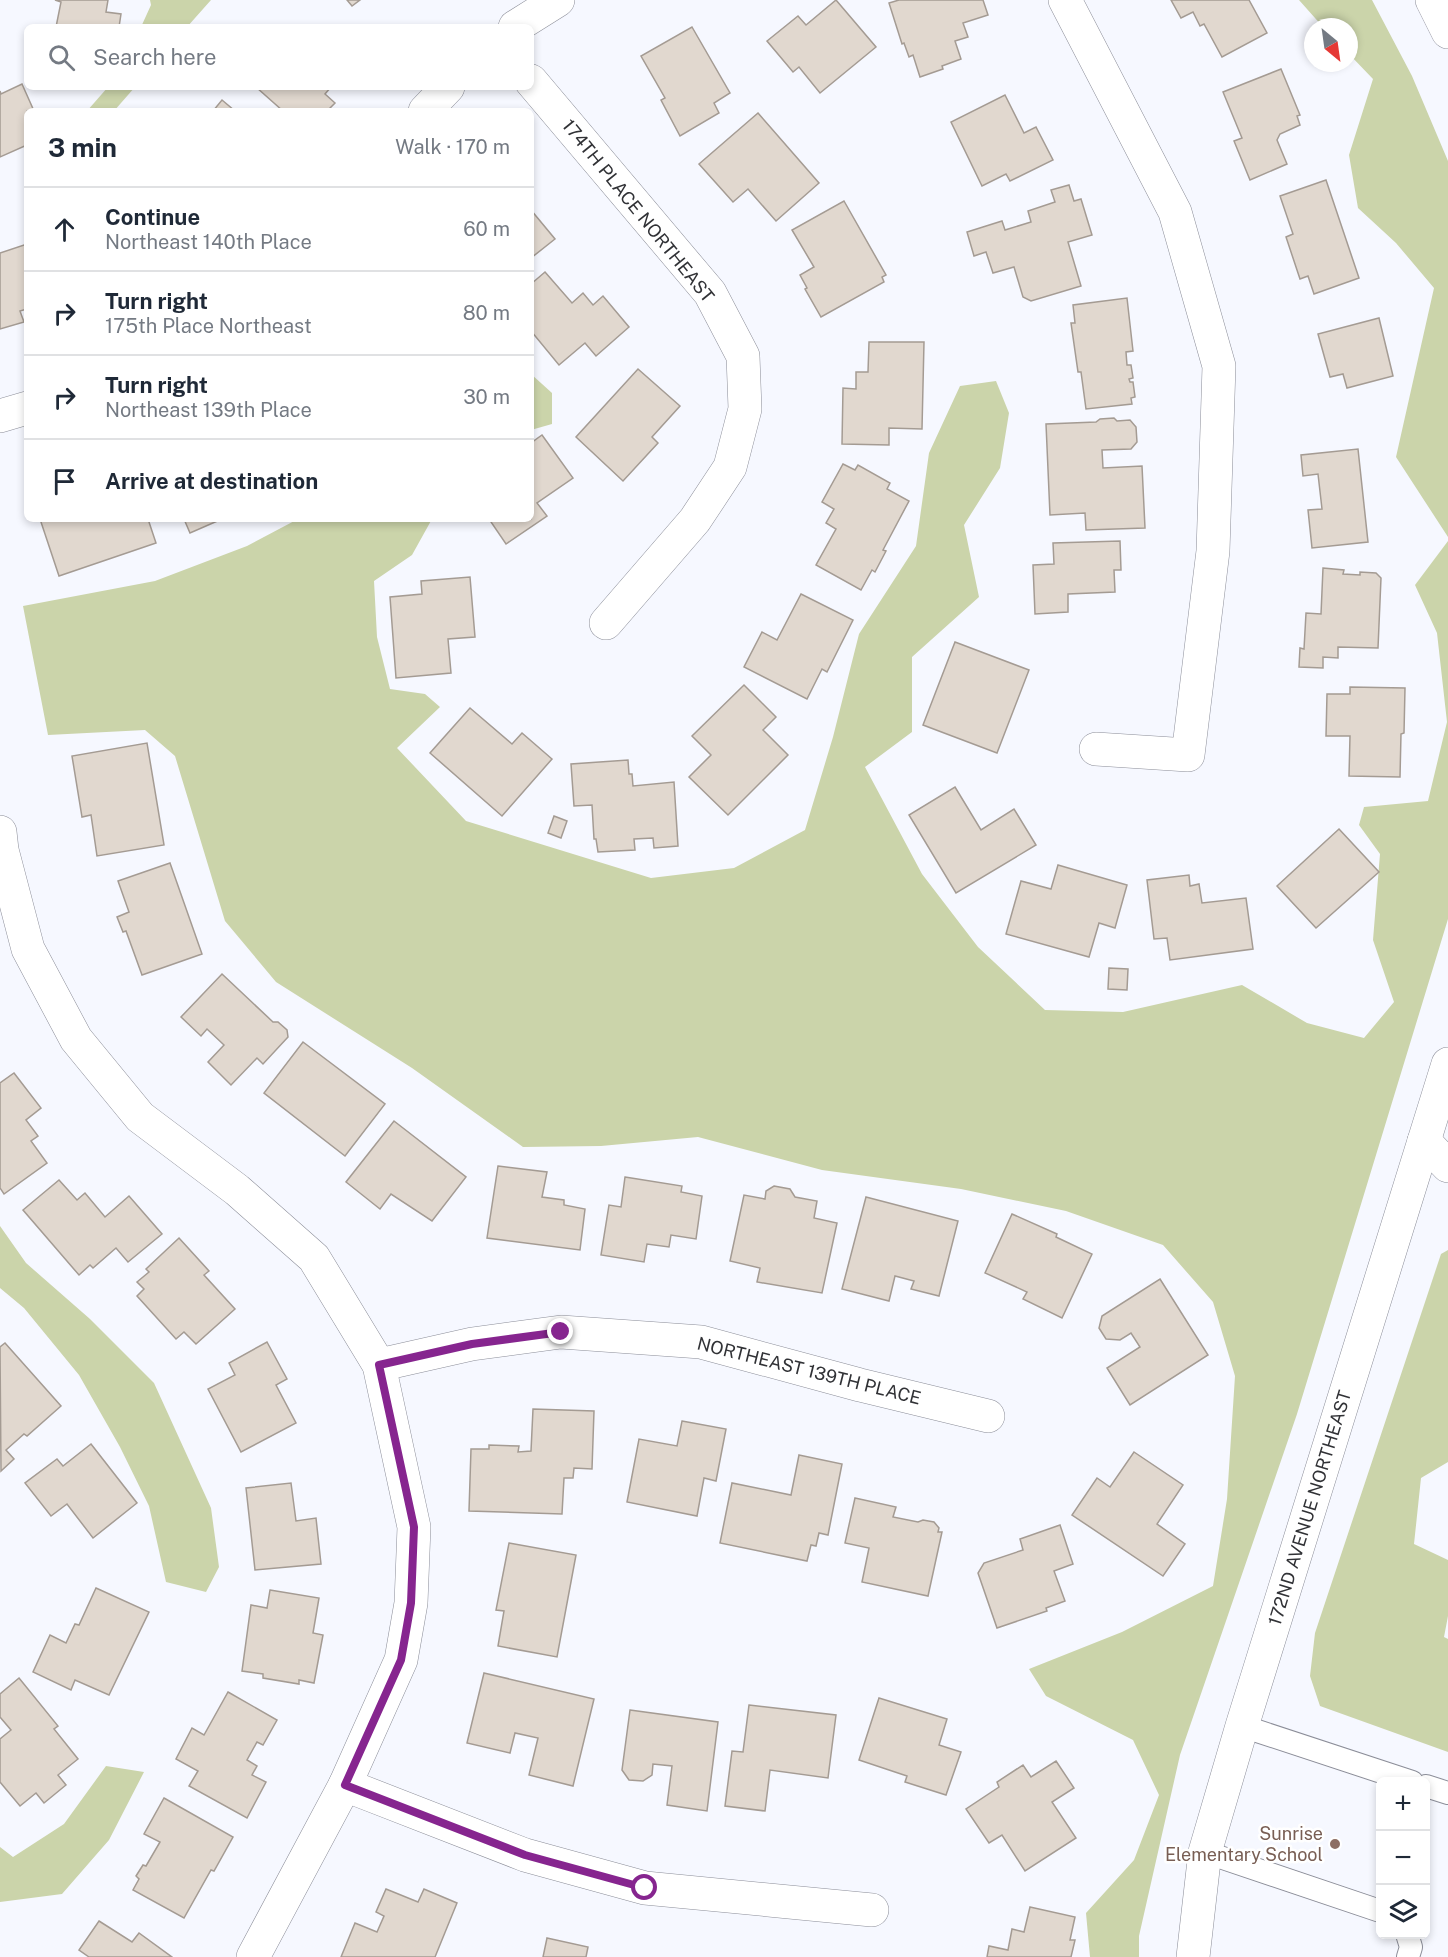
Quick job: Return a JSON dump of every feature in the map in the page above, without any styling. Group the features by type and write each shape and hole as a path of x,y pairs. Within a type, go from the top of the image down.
{"street":[{"path":"520,24 558,0"},
{"path":"1065,0 1175,212 1219,366 1213,551 1188,755 1096,749"},
{"path":"1432,0 1448,32"},
{"name":"174TH PLACE NORTHEAST","path":"534,85 710,292 743,356 745,409 729,467 695,520 606,623"},
{"path":"428,108 445,90"},
{"path":"0,416 24,409"},
{"path":"0,832 2,849 28,949 76,1039 140,1117 237,1190 314,1258 379,1365 414,1527 411,1603 401,1660 345,1785 253,1957"},
{"name":"172ND AVENUE NORTHEAST","path":"1193,1957 1205,1852 1448,1064"},
{"path":"1424,1141 1448,1166"},
{"name":"NORTHEAST 139TH PLACE","path":"379,1365 472,1344 561,1332 701,1342 860,1385 988,1416"},
{"path":"345,1785 525,1855 645,1888 872,1910"}],"lane":[{"path":"1242,1726 1398,1777"},
{"path":"1430,1788 1448,1793"},
{"path":"1205,1852 1376,1910"},
{"path":"1408,1939 1411,1947 1408,1957"}],"green space":[{"path":"150,0 211,0 190,24 142,24 151,5"},
{"path":"1299,0 1372,0 1412,76 1448,161 1448,537 1396,457 1434,288 1396,243 1358,208 1349,155 1373,79 1358,63 1358,18 1315,18"},
{"path":"105,90 132,90 117,108 90,108"},
{"path":"534,377 552,393 552,424 534,429"},
{"path":"996,381 1009,413 1000,468 964,525 979,597 912,657 912,732 865,767 922,874 978,947 1045,1010 1123,1012 1242,985 1307,1023 1364,1038 1394,1002 1373,940 1380,854 1359,825 1364,807 1428,801 1447,722 1437,633 1415,585 1448,541 1448,919 1297,1414 1180,1755 1139,1936 1139,1957 1090,1957 1086,1913 1134,1860 1159,1795 1133,1740 1046,1696 1029,1669 1122,1632 1213,1586 1227,1499 1235,1376 1213,1302 1163,1245 1066,1211 961,1189 822,1170 698,1137 601,1146 523,1147 412,1068 276,982 225,921 175,756 145,730 48,735 23,606 155,581 247,546 292,522 430,522 412,555 374,581 377,637 390,689 425,694 440,707 397,748 466,821 651,878 734,868 805,830 833,737 859,634 916,546 929,453 960,386"},
{"path":"0,1226 26,1263 90,1319 154,1383 211,1508 219,1567 206,1592 166,1582 149,1506 120,1447 79,1375 24,1308 0,1288"},
{"path":"1448,1250 1448,1462 1421,1478 1414,1544 1448,1560 1448,1616 1444,1637 1448,1639 1448,1752 1320,1706 1310,1676 1315,1633 1441,1254"},
{"path":"106,1766 144,1772 109,1840 62,1894 0,1902 0,1847 13,1857 64,1824"}],"building":[{"path":"55,0 108,0 106,12 121,14 119,24 57,24 61,2"},
{"path":"347,0 360,0 352,6"},
{"path":"836,0 876,47 820,93 799,67 793,72 767,41 798,16 806,25"},
{"path":"899,0 983,0 988,15 963,23 968,37 955,41 961,59 942,66 943,69 920,77 913,55 909,57 904,43 902,44 889,3"},
{"path":"1171,0 1249,0 1267,33 1222,57 1204,24 1200,26 1193,12 1181,18"},
{"path":"692,27 730,93 714,103 719,113 680,136 661,100 665,98 641,56"},
{"path":"1281,69 1300,115 1297,116 1300,125 1280,134 1277,140 1287,164 1250,180 1234,141 1242,138 1223,92"},
{"path":"22,84 33,108 24,108 24,146 0,157 0,91 1,94"},
{"path":"259,90 328,90 325,94 335,103 330,108 280,108"},
{"path":"1005,95 1024,133 1036,127 1053,160 1010,181 1006,174 982,186 951,122"},
{"path":"222,100 231,108 215,108"},
{"path":"758,113 819,183 776,221 748,189 733,202 699,164"},
{"path":"1326,180 1359,278 1314,294 1308,276 1300,279 1286,237 1293,234 1280,196"},
{"path":"1069,185 1074,201 1081,199 1092,235 1068,242 1081,286 1031,301 1023,297 1014,267 993,273 986,252 974,256 967,232 1002,221 1005,230 1031,222 1028,211 1055,202 1051,190"},
{"path":"844,201 886,275 882,277 884,282 821,317 800,275 814,267 792,230"},
{"path":"534,214 555,239 534,256"},
{"path":"24,245 24,310 20,311 24,322 0,329 0,253"},
{"path":"545,272 572,303 583,293 593,305 603,296 629,327 596,356 585,343 559,365 534,335 534,281"},
{"path":"1127,298 1133,351 1126,352 1127,365 1131,365 1133,378 1129,379 1133,382 1135,397 1131,398 1132,404 1086,409 1071,323 1075,323 1073,305"},
{"path":"1379,318 1393,376 1347,388 1343,374 1330,377 1318,334"},
{"path":"869,342 924,342 922,429 889,428 889,445 842,444 843,388 856,389 856,372 868,372"},
{"path":"638,369 680,406 652,437 658,443 623,481 576,437"},
{"path":"1114,418 1117,421 1130,420 1136,427 1137,442 1131,449 1102,450 1103,468 1142,466 1145,528 1086,530 1085,513 1050,515 1046,424 1096,422 1100,419"},
{"path":"542,435 573,478 537,503 547,516 506,544 491,522 534,522 534,441"},
{"path":"1358,449 1368,542 1312,548 1308,510 1322,509 1318,474 1303,476 1301,455"},
{"path":"843,464 855,470 858,465 890,483 887,489 909,501 883,550 886,551 875,572 872,570 861,590 816,565 836,529 826,523 834,509 822,502"},
{"path":"41,522 149,522 156,543 59,576"},
{"path":"185,522 215,522 190,533"},
{"path":"1120,541 1121,570 1114,570 1115,592 1068,594 1068,612 1035,614 1033,565 1054,564 1053,543"},
{"path":"1323,568 1344,570 1343,574 1376,573 1381,578 1378,648 1338,647 1338,658 1323,657 1323,668 1299,667 1300,648 1304,649 1306,613 1321,614"},
{"path":"470,577 475,637 448,639 451,673 396,678 390,597 422,594 421,581"},
{"path":"801,594 853,620 827,672 822,669 807,699 744,667 762,632 777,640"},
{"path":"955,642 1029,670 997,753 923,725"},
{"path":"744,685 776,717 763,730 788,755 728,815 689,777 711,755 692,736"},
{"path":"1350,687 1405,688 1400,777 1349,776 1350,736 1326,736 1327,694 1350,694"},
{"path":"470,708 512,744 522,733 552,759 502,816 430,753"},
{"path":"147,743 164,845 97,856 91,815 82,817 72,756"},
{"path":"628,760 633,786 674,782 678,846 654,848 653,838 634,839 635,850 598,852 596,839 594,839 592,805 574,806 571,764"},
{"path":"955,787 981,830 1014,809 1036,845 956,893 909,815"},
{"path":"554,816 567,821 561,838 548,833"},
{"path":"1339,829 1379,872 1316,928 1277,886"},
{"path":"170,863 202,954 142,975 126,931 123,932 117,917 129,912 118,881"},
{"path":"1058,865 1127,885 1115,928 1099,923 1089,957 1006,934 1021,881 1051,889"},
{"path":"1189,875 1190,886 1199,884 1202,903 1246,898 1253,949 1170,960 1167,938 1154,939 1147,880"},
{"path":"1109,968 1128,969 1127,990 1108,989"},
{"path":"222,974 273,1022 278,1022 287,1030 288,1037 263,1064 257,1058 231,1085 208,1062 224,1045 207,1029 201,1036 181,1017"},
{"path":"303,1042 385,1104 345,1156 264,1093"},
{"path":"14,1073 41,1108 26,1120 38,1136 31,1141 47,1163 4,1194 0,1188 0,1083"},
{"path":"394,1121 466,1177 432,1221 391,1194 380,1209 346,1182"},
{"path":"498,1166 547,1172 542,1197 564,1200 564,1205 585,1209 580,1250 487,1238"},
{"path":"625,1177 682,1186 681,1192 702,1196 696,1239 671,1235 669,1247 647,1244 644,1262 601,1255 609,1205 621,1207"},
{"path":"59,1180 77,1200 85,1193 105,1217 129,1196 162,1234 128,1262 116,1248 93,1268 90,1265 79,1275 23,1210"},
{"path":"774,1186 790,1189 795,1197 817,1201 814,1218 837,1223 822,1293 757,1282 760,1268 730,1261 744,1195 765,1199 766,1191"},
{"path":"866,1197 958,1221 939,1296 911,1289 914,1281 895,1276 889,1301 842,1289"},
{"path":"1012,1214 1057,1234 1056,1237 1092,1254 1062,1318 1023,1299 1027,1292 985,1273"},
{"path":"179,1238 209,1271 204,1275 235,1309 196,1344 184,1332 176,1339 137,1296 144,1289 137,1282 149,1272 146,1269"},
{"path":"1160,1279 1208,1355 1130,1405 1107,1368 1140,1347 1131,1333 1120,1340 1106,1339 1099,1328 1102,1316"},
{"path":"267,1342 287,1379 276,1385 296,1423 241,1452 208,1389 235,1375 229,1363"},
{"path":"5,1343 61,1406 27,1436 24,1434 6,1450 14,1459 1,1471 0,1347"},
{"path":"533,1409 594,1411 592,1469 574,1468 573,1478 564,1478 562,1514 469,1511 471,1449 489,1449 489,1445 519,1446 518,1452 531,1451"},
{"path":"682,1421 726,1429 716,1481 704,1478 697,1516 627,1502 639,1439 677,1446"},
{"path":"91,1444 137,1503 93,1538 67,1504 51,1516 25,1483 57,1459 63,1466"},
{"path":"1134,1452 1183,1485 1157,1524 1185,1544 1163,1576 1072,1515 1097,1478 1110,1487"},
{"path":"799,1455 842,1464 828,1535 819,1533 816,1546 811,1545 807,1561 720,1543 732,1483 791,1495"},
{"path":"291,1483 296,1521 316,1518 321,1564 255,1570 246,1488"},
{"path":"855,1498 896,1507 893,1517 918,1522 923,1520 934,1522 939,1528 938,1532 942,1532 928,1596 862,1582 869,1548 845,1543"},
{"path":"1060,1525 1073,1564 1054,1571 1065,1601 1046,1608 1047,1611 997,1628 978,1573 984,1563 1023,1550 1020,1539"},
{"path":"509,1543 576,1555 557,1657 498,1646 504,1611 496,1610"},
{"path":"96,1588 149,1612 109,1695 75,1680 71,1690 33,1672 50,1635 66,1643 75,1624 79,1625"},
{"path":"270,1590 319,1598 313,1633 323,1635 314,1683 299,1680 299,1684 263,1678 263,1674 242,1671 251,1605 267,1608"},
{"path":"484,1673 594,1699 573,1786 529,1775 538,1738 515,1733 510,1753 467,1743"},
{"path":"19,1678 58,1726 54,1729 78,1759 58,1775 66,1785 44,1803 36,1793 20,1806 0,1782 0,1739 11,1730 0,1717 0,1694"},
{"path":"228,1692 277,1720 263,1745 257,1742 247,1760 257,1766 252,1775 266,1782 247,1818 189,1786 198,1771 176,1759 192,1728 204,1735"},
{"path":"879,1698 947,1719 939,1745 961,1752 946,1795 905,1782 907,1776 859,1760"},
{"path":"749,1705 836,1715 828,1778 770,1770 765,1811 725,1806 732,1751 743,1752"},
{"path":"630,1710 718,1722 707,1811 667,1805 672,1766 653,1764 652,1775 643,1781 629,1780 622,1770"},
{"path":"1056,1761 1074,1788 1052,1802 1076,1838 1025,1871 1002,1835 989,1843 966,1809 999,1787 997,1782 1023,1765 1031,1777"},
{"path":"164,1798 233,1837 184,1918 133,1890 139,1879 136,1876 143,1865 146,1866 160,1842 144,1834"},
{"path":"386,1889 418,1902 424,1889 457,1903 435,1957 341,1957 355,1923 377,1932 384,1916 376,1912"},
{"path":"1030,1907 1075,1917 1070,1940 1075,1940 1071,1957 987,1957 989,1946 1008,1950 1012,1929 1024,1932"},
{"path":"99,1921 132,1942 139,1933 172,1957 89,1957 79,1950"},
{"path":"547,1938 588,1947 586,1957 543,1957"}],"place":[{"name":"Sunrise Elementary School","path":"1335,1844"}],"route":[{"path":"561,1332 472,1344 379,1365 414,1527 411,1603 401,1660 345,1785 525,1855 645,1888"}]}
